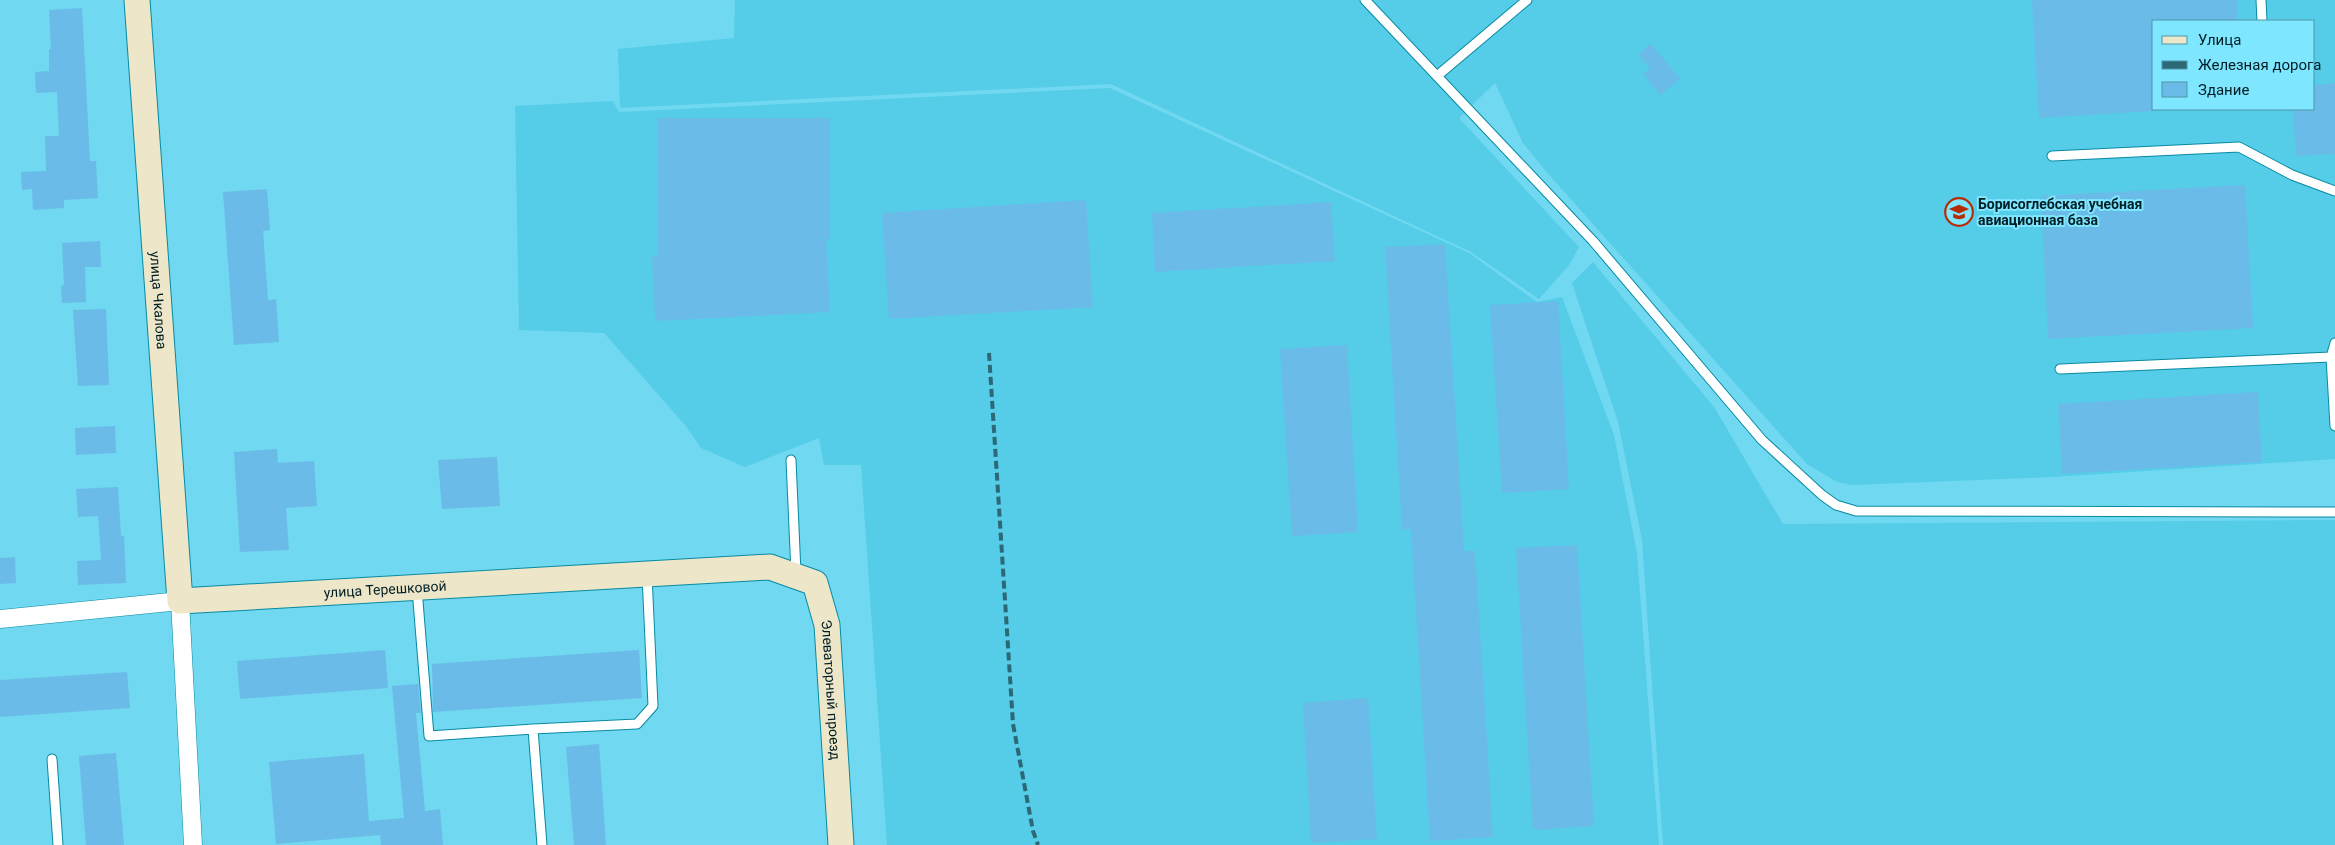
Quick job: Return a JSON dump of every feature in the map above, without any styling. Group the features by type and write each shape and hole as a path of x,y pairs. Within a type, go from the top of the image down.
{"street":[{"name":"улица Чкалова","path":"137,0 180,601"},
{"name":"улица Терешковой","path":"0,619 180,601 770,567"},
{"name":"Элеваторный проезд","path":"770,567 815,583 827,625 841,845"},
{"path":"180,601 193,845"}],"lane":[{"path":"1365,0 1593,241 1762,440 1836,505 1856,511 2335,512"},
{"path":"1437,76 1527,0"},
{"path":"2261,0 2262,20"},
{"path":"2052,156 2240,147 2292,175 2335,191"},
{"path":"2335,343 2331,357 2335,426"},
{"path":"2060,369 2331,357"},
{"path":"791,460 796,576"},
{"path":"416,588 429,736 637,724 653,706 647,574"},
{"path":"533,729 542,845"},
{"path":"52,759 58,845"}],"shaded area":[{"name":"Борисоглебская учебная авиационная база","path":"735,0 2335,0 2335,459 2053,477 1852,485 1837,482 1807,464 1551,177 1523,143 1495,83 1459,118 1579,247 1569,265 1539,299 1471,252 1111,84 620,108 618,49 734,38"},
{"path":"1110,88 1469,253 1537,302 1562,297 1614,435 1637,553 1659,845 887,845 861,465 824,465 819,438 745,467 701,448 685,425 604,333 519,330 515,106 613,101 619,112"},
{"path":"1593,262 1714,407 1783,524 2335,520 2335,845 1663,845 1642,540 1618,422 1572,283"}],"building":[{"path":"2032,0 2237,0 2238,20 2152,20 2152,110 2154,111 2039,118"},
{"path":"82,8 90,161 96,161 98,198 64,200 64,208 33,210 32,189 22,190 21,172 46,171 45,136 59,136 57,92 36,93 35,72 49,71 49,49 51,49 49,10"},
{"path":"1651,44 1680,79 1660,95 1643,74 1650,68 1638,54"},
{"path":"2335,83 2335,154 2296,156 2293,110 2315,110 2315,85"},
{"path":"658,118 830,118 830,239 826,239 830,312 655,321 652,257 658,257"},
{"path":"2245,185 2253,328 2048,339 2041,196"},
{"path":"267,189 270,230 263,231 268,300 276,299 279,342 234,345 223,192"},
{"path":"1086,200 1093,307 889,319 882,213"},
{"path":"1331,202 1335,261 1155,272 1152,213"},
{"path":"100,241 101,267 85,267 86,302 62,303 61,286 64,285 62,243"},
{"path":"1445,244 1464,551 1475,551 1493,837 1430,841 1411,529 1402,529 1385,247"},
{"path":"1558,301 1569,489 1502,493 1490,305"},
{"path":"106,309 109,385 78,386 73,310"},
{"path":"1347,345 1358,532 1292,536 1280,349"},
{"path":"2258,392 2262,462 2062,474 2058,404"},
{"path":"115,426 116,453 76,455 75,428"},
{"path":"277,449 278,463 314,461 317,506 286,508 289,550 240,552 234,452"},
{"path":"497,457 500,506 442,509 438,460"},
{"path":"118,487 121,536 124,536 126,583 78,585 77,561 101,560 98,516 78,517 76,489"},
{"path":"1577,545 1594,826 1533,830 1516,548"},
{"path":"15,557 16,583 0,584 0,558"},
{"path":"385,650 388,688 240,699 237,661"},
{"path":"639,650 642,698 433,712 432,664"},
{"path":"127,672 130,708 0,717 0,680"},
{"path":"418,684 421,713 416,713 425,811 440,809 443,845 381,845 380,835 276,844 269,762 364,754 369,821 404,818 392,686"},
{"path":"1368,698 1377,839 1311,843 1303,703"},
{"path":"599,744 606,845 574,845 566,747"},
{"path":"116,753 124,845 86,845 79,756"}],"railway":[{"path":"989,353 1013,724 1033,831 1038,845"}],"place":[{"name":"Борисоглебская учебная авиационная база","path":"1959,212"}]}
